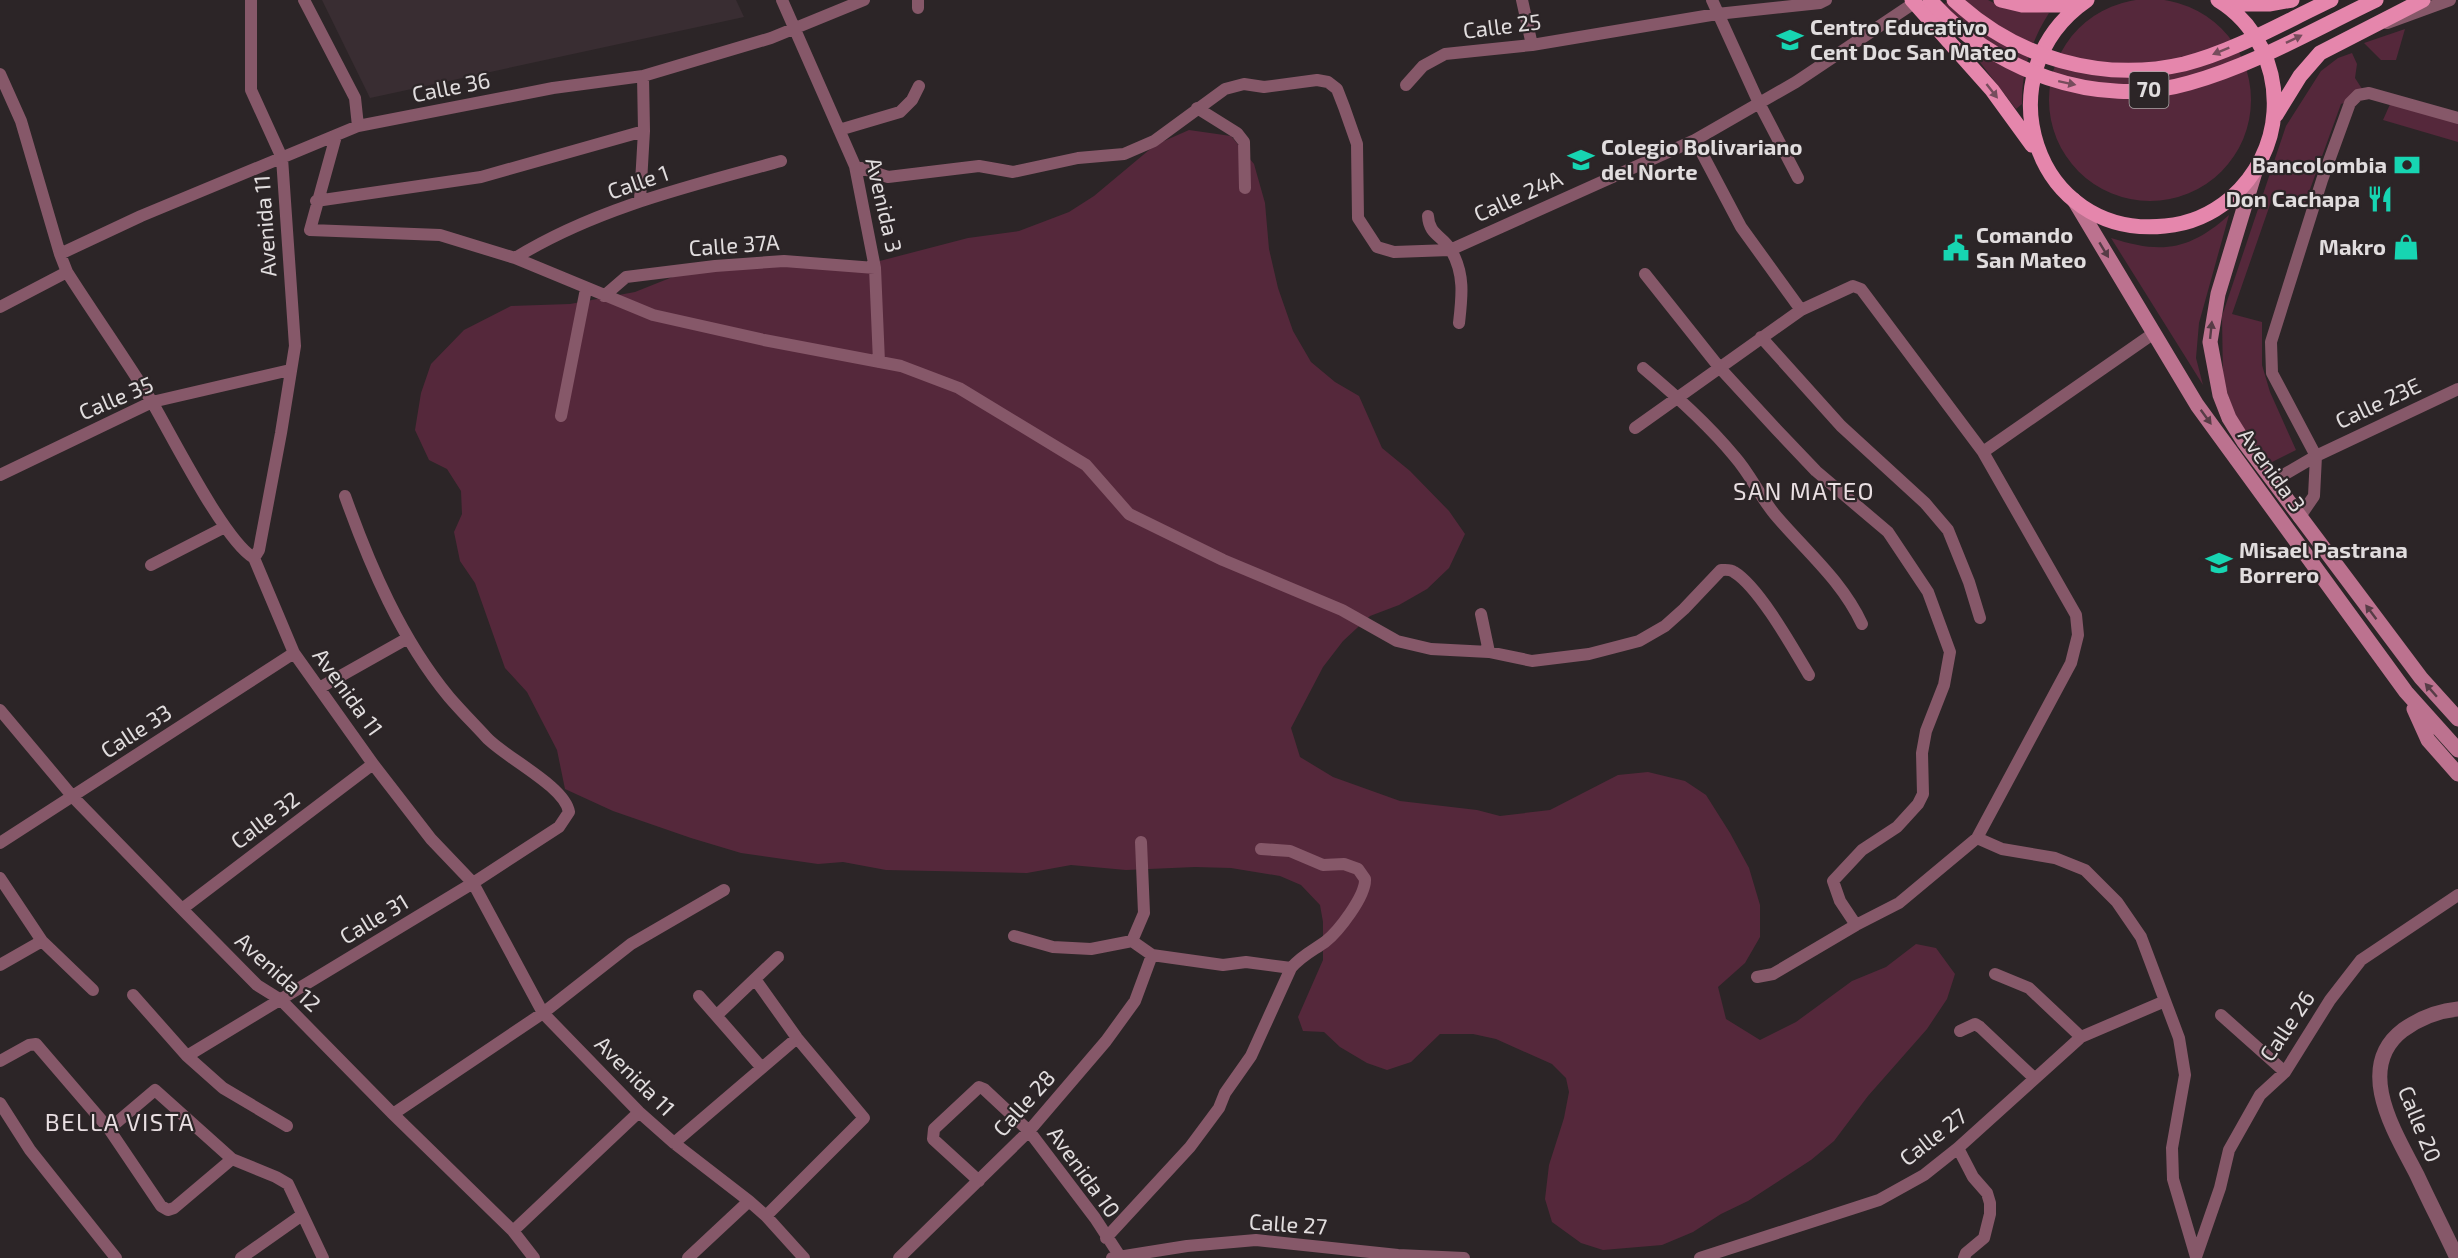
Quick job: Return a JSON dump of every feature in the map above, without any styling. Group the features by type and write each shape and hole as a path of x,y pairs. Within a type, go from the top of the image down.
{"main road":[{"name":"70","path":"1930,0 1945,17 1974,41 2001,58 2057,81 2090,88 2121,91 2151,90 2186,84 2225,72 2376,0"},
{"name":"70","path":"1954,0 1985,24 2035,52 2065,63 2095,69 2127,71 2185,63 2218,52 2331,0"},
{"path":"2001,0 2022,5 2083,2"},
{"path":"2221,2 2269,4 2292,0"},
{"path":"2274,117 2313,59 2326,49 2365,28 2423,0"},
{"path":"1913,1 1992,90 2040,155 2055,181 2074,200 2099,216 2127,225 2149,227 2171,226 2200,217 2226,202 2256,170 2268,142 2274,117 2274,92 2265,54 2252,32 2221,2"},
{"path":"2040,155 2029,114 2032,77 2040,53 2053,31 2083,2"},
{"name":"Avenida 3","path":"2256,170 2212,319 2210,352 2220,395 2229,418 2244,442 2299,518 2421,678 2458,719"},
{"name":"Avenida 3","path":"2074,200 2197,405 2406,692 2458,750"},
{"path":"2406,692 2428,740 2458,774"}],"street":[{"name":"Avenida 11","path":"251,0 250,90 282,158 295,346 259,550 254,558 294,652 321,687 373,764 431,838 473,883 543,1013 639,1112 674,1143 766,1216 804,1258"},
{"path":"304,0 355,98 358,126"},
{"name":"Avenida 3","path":"782,0 855,166 875,268 879,362"},
{"name":"Calle 36","path":"60,254 141,216 358,126 553,88 643,76 771,38 864,0"},
{"path":"1522,0 1532,45"},
{"path":"1712,0 1758,101 1798,178"},
{"name":"Calle 25","path":"1406,85 1423,66 1445,54 1532,45 1717,14 1820,3 1826,0"},
{"path":"2365,28 2399,21 2450,0"},
{"name":"Calle 24A","path":"1450,250 1695,140 1758,101 1796,82 1913,1"},
{"path":"0,75 21,120 67,272 152,402 225,526 247,554 254,558"},
{"path":"640,200 644,131 643,76"},
{"path":"855,166 888,177 979,166 1013,172 1078,158 1124,154 1154,141 1225,89 1244,84 1264,87 1317,80 1328,82 1337,89 1356,144 1358,218 1377,246 1394,252 1450,250"},
{"path":"839,130 900,112 912,100 920,86"},
{"path":"2299,518 2314,496 2316,456 2272,374 2271,342 2322,180 2350,102 2358,95 2368,93 2458,118"},
{"path":"1197,108 1237,134 1244,142 1245,188"},
{"path":"316,201 481,177 644,131"},
{"path":"310,230 316,201 336,136"},
{"path":"1695,140 1741,228 1801,310"},
{"name":"Calle 1","path":"515,258 537,244 640,200 781,161"},
{"path":"1428,216 1432,231 1450,250 1463,285 1459,323"},
{"path":"287,232 310,230 441,235 515,258 652,315 764,340 901,366 959,388 1086,465 1129,514 1222,560 1309,594 1397,641 1431,649 1489,652 1532,661 1589,654 1639,641 1665,626 1720,570 1727,569 1734,571 1753,591 1783,632 1809,675"},
{"name":"Calle 37A","path":"603,296 626,278 715,266 784,261 875,268"},
{"path":"0,307 67,272"},
{"path":"1645,274 1719,367 1816,471 1888,532 1928,592 1950,652 1944,685 1926,731 1922,753 1923,794 1918,804 1897,827 1862,850 1833,881 1840,901 1856,925"},
{"path":"1635,428 1801,310 1853,286 1861,289 1983,452 2076,615 2078,635 2071,663 1977,838 1899,903 1856,925 1773,974 1757,977"},
{"path":"561,416 586,289"},
{"path":"1983,452 2154,333"},
{"path":"1761,337 1841,426 1926,503 1948,530 1969,582 1980,618"},
{"path":"1643,368 1677,396 1736,457 1776,516 1837,581 1853,604 1862,624"},
{"name":"Calle 35","path":"0,475 152,402 290,370"},
{"name":"Calle 23E","path":"2273,481 2316,456 2458,389"},
{"path":"321,687 408,638 365,554 345,496"},
{"path":"151,566 225,526"},
{"path":"1481,615 1489,652"},
{"name":"Calle 31","path":"187,1056 473,883 559,827 567,818 568,805 538,777 490,741 448,696 408,638"},
{"name":"Calle 33","path":"0,843 294,652"},
{"name":"Avenida 12","path":"0,710 73,797 182,909 257,985 281,1000 513,1231 534,1258"},
{"name":"Calle 32","path":"182,909 373,764"},
{"path":"1977,838 2002,849 2055,858 2085,870 2117,902 2141,938 2179,1038 2185,1075 2172,1148 2173,1179 2195,1258"},
{"path":"1132,941 1144,913 1141,842"},
{"path":"1106,1238 1190,1147 1219,1108 1225,1093 1251,1056 1291,968 1299,959 1326,941 1360,898 1365,879 1358,869 1344,864 1323,865 1290,851 1262,849"},
{"path":"0,878 42,941 93,990"},
{"path":"393,1114 543,1013 631,944 724,890"},
{"name":"Calle 26","path":"2195,1258 2220,1188 2229,1150 2260,1095 2285,1072 2330,1000 2361,960 2458,895"},
{"path":"1014,936 1053,947 1091,949 1132,941 1152,955 1223,965 1246,962 1291,968"},
{"path":"0,965 42,941"},
{"name":"Calle 28","path":"899,1258 1029,1131 1106,1041 1135,1001 1152,955"},
{"path":"717,1015 778,957"},
{"path":"1995,974 2029,988 2081,1037"},
{"path":"755,979 797,1038 864,1118 766,1216"},
{"path":"134,994 187,1056 223,1088 287,1126"},
{"path":"699,996 762,1068"},
{"name":"Calle 27","path":"1700,1258 1879,1200 1924,1174 1958,1148 2081,1037 2165,1001"},
{"name":"Calle 20","path":"2457,1258 2391,1124 2382,1097 2379,1075 2384,1054 2400,1033 2433,1014 2458,1009"},
{"path":"2221,1015 2285,1072"},
{"path":"1960,1031 1969,1025 1975,1024 1980,1027 2034,1078"},
{"path":"674,1143 797,1038"},
{"path":"0,1061 29,1045 36,1044 109,1129 161,1206 168,1210 174,1208 232,1159"},
{"name":"Avenida 10","path":"979,1181 933,1139 932,1135 934,1129 979,1087 984,1089 1029,1131 1095,1218 1117,1257"},
{"path":"109,1129 155,1090 232,1159 288,1184 323,1258"},
{"path":"0,1103 30,1150 116,1258"},
{"path":"513,1231 639,1112"},
{"path":"1958,1148 1990,1203 1990,1214 1984,1238 1966,1253 1964,1258"},
{"path":"688,1258 749,1201"},
{"path":"241,1258 302,1215"},
{"name":"Calle 27","path":"1117,1257 1256,1240 1398,1255 1464,1258"}],"shaded area":[{"path":"2140,-1 2160,-1 2189,6 2222,28 2244,61 2251,100 2244,139 2222,172 2189,194 2160,201 2140,201 2111,194 2078,172 2056,139 2049,110 2049,90 2056,61 2078,28 2111,6"},
{"path":"322,0 736,0 744,17 370,98"},
{"path":"1949,0 1988,0 2006,9 2049,13 2033,45 2023,80 2022,104 2016,109 1939,9"},
{"path":"2405,29 2396,60 2381,60 2364,43"},
{"path":"2352,53 2357,64 2355,78 2366,95 2341,104 2305,203 2273,196 2232,314 2262,322 2262,365 2270,392 2296,450 2264,466 2240,430 2223,380 2222,316 2286,126 2321,71 2338,58"},
{"path":"2391,102 2458,122 2458,142 2383,120"},
{"path":"1189,130 1231,136 1254,164 1265,203 1269,249 1278,288 1293,331 1311,362 1335,382 1359,396 1382,448 1410,471 1449,511 1465,534 1449,568 1427,589 1399,605 1370,616 1343,641 1323,667 1291,728 1300,757 1333,777 1400,801 1477,810 1500,816 1550,810 1618,775 1648,772 1685,781 1706,795 1730,833 1749,868 1760,905 1760,937 1745,963 1718,987 1726,1019 1760,1040 1796,1022 1852,981 1886,967 1916,944 1936,948 1955,974 1947,999 1927,1029 1868,1096 1834,1141 1811,1160 1748,1201 1721,1214 1693,1232 1662,1245 1603,1250 1581,1243 1552,1222 1545,1199 1549,1165 1564,1118 1569,1092 1566,1078 1552,1064 1496,1039 1473,1034 1440,1034 1411,1062 1387,1070 1367,1063 1340,1047 1324,1032 1303,1031 1298,1017 1323,960 1323,922 1320,905 1301,885 1280,876 1231,868 1126,870 1071,865 1027,873 886,870 843,862 818,864 741,853 613,811 565,789 557,750 527,692 505,668 475,583 460,561 454,532 462,514 461,491 447,469 429,460 415,430 421,393 431,364 464,330 511,306 570,304 635,292 680,274 712,269 872,263 968,238 1019,231 1069,212 1094,196 1155,145"},
{"path":"2229,215 2199,323 2196,358 2203,385 2111,238 2145,246 2174,246 2201,236"}],"place":[{"name":"Centro Educativo Cent Doc San Mateo","path":"1790,40"},
{"name":"Colegio Bolivariano del Norte","path":"1581,160"},
{"name":"Bancolombia","path":"2407,165"},
{"name":"Don Cachapa","path":"2380,199"},
{"name":"Makro","path":"2406,247"},
{"name":"Comando San Mateo","path":"1956,248"},
{"name":"Misael Pastrana Borrero","path":"2219,563"}],"district":[{"name":"SAN MATEO","path":"1804,492"},
{"name":"BELLA VISTA","path":"120,1123"}]}
